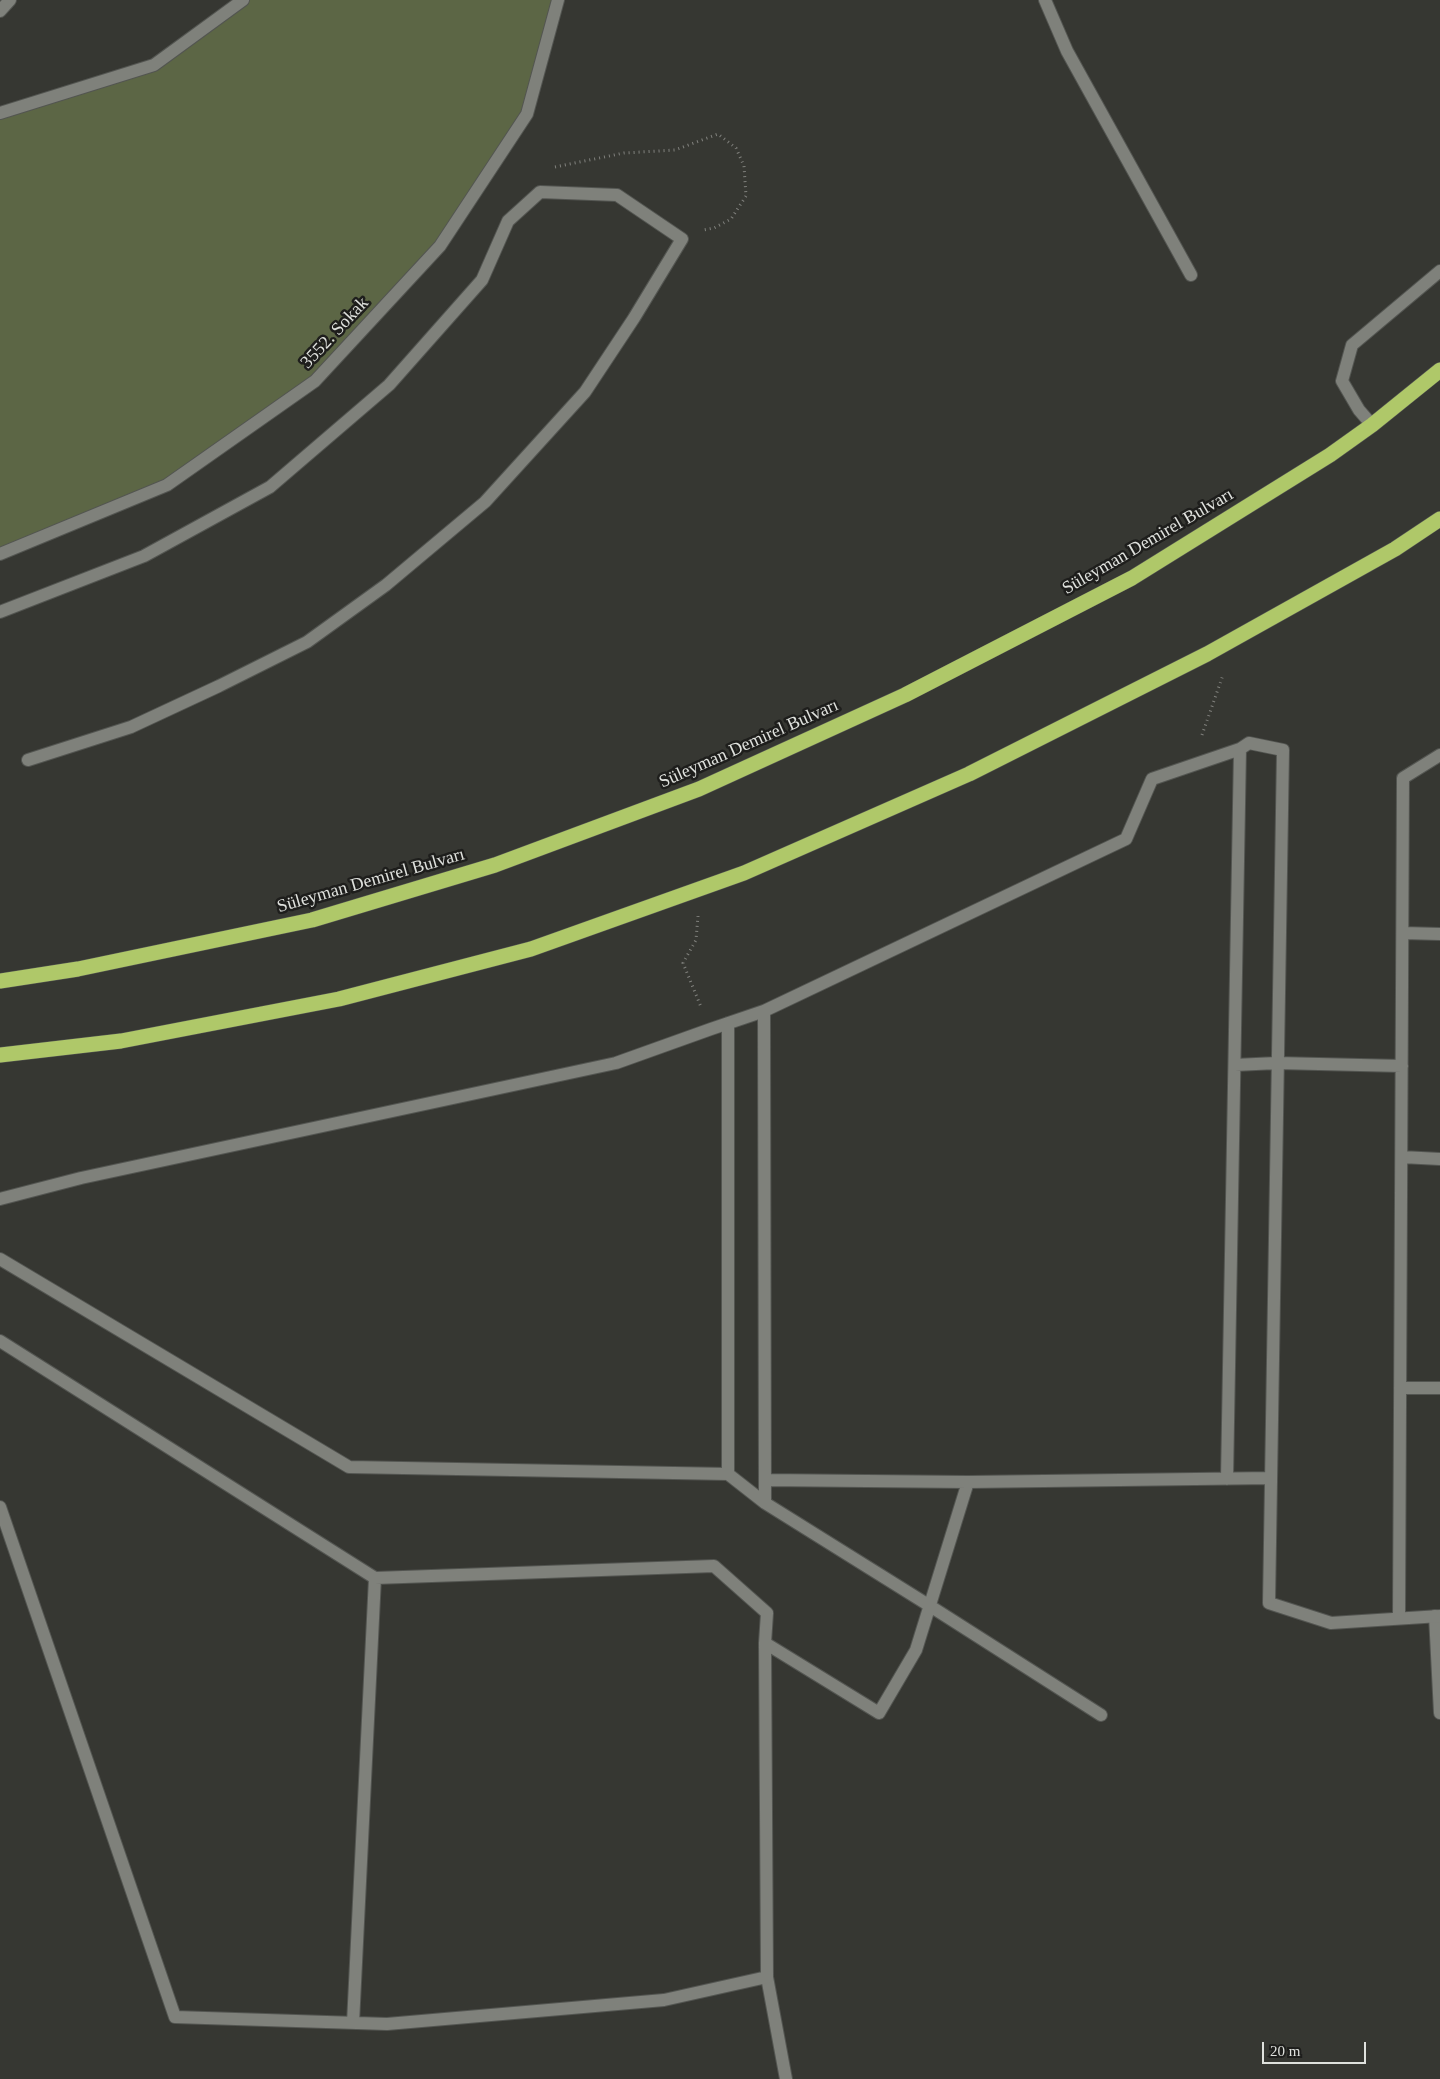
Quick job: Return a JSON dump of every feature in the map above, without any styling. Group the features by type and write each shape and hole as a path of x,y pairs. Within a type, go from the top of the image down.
{"highway":[{"name":"Süleyman Demirel Bulvarı","path":"0,981 78,969 312,920 495,865 699,789 905,695 1132,578 1330,455 1372,425 1440,370"},
{"path":"0,1055 121,1041 338,999 531,949 744,873 969,774 1207,654 1395,549 1440,518"}],"street":[{"path":"0,12 10,0"},
{"path":"0,113 154,65 243,0"},
{"name":"3552. Sokak","path":"0,554 167,485 315,381 440,246 527,114 558,0"},
{"path":"1045,0 1067,51 1191,275"},
{"path":"0,612 144,556 270,487 389,385 482,280 508,222 540,192 617,195 682,239 634,318 585,392 485,502 386,585 307,642 219,686 131,727 28,760"},
{"path":"1372,425 1358,410 1342,381 1352,345 1440,272"},
{"path":"0,1199 81,1178 616,1063 728,1024 764,1011 1126,839 1152,779 1240,749 1249,743 1282,750 1270,1478 1270,1603 1331,1623 1437,1616 1440,1713"},
{"path":"1227,1478 1240,749"},
{"path":"1398,1618 1403,778 1440,754"},
{"path":"1403,933 1440,934"},
{"path":"764,1011 765,1503"},
{"path":"728,1024 728,1474"},
{"path":"1234,1065 1277,1063 1402,1066"},
{"path":"1402,1157 1440,1159"},
{"path":"0,1259 349,1468 728,1474 765,1503 1100,1715"},
{"path":"0,1341 375,1578 714,1566 767,1613 765,1643 766,1977 786,2079"},
{"path":"1400,1388 1440,1388"},
{"path":"765,1480 968,1482 1270,1478"},
{"path":"765,1643 880,1713 916,1650 968,1482"},
{"path":"0,1507 175,2018 387,2024 664,2000 766,1977"},
{"path":"353,2023 375,1578"}],"path":[{"path":"551,167 624,153 675,150 718,134 736,148 744,166 746,196 731,219 714,228 686,232 682,239"},
{"path":"1202,735 1223,675"},
{"path":"698,915 696,940 683,964 711,1029"}],"green space":[{"path":"243,0 558,0 527,114 440,246 315,381 167,485 0,554 0,113 154,65"}]}
